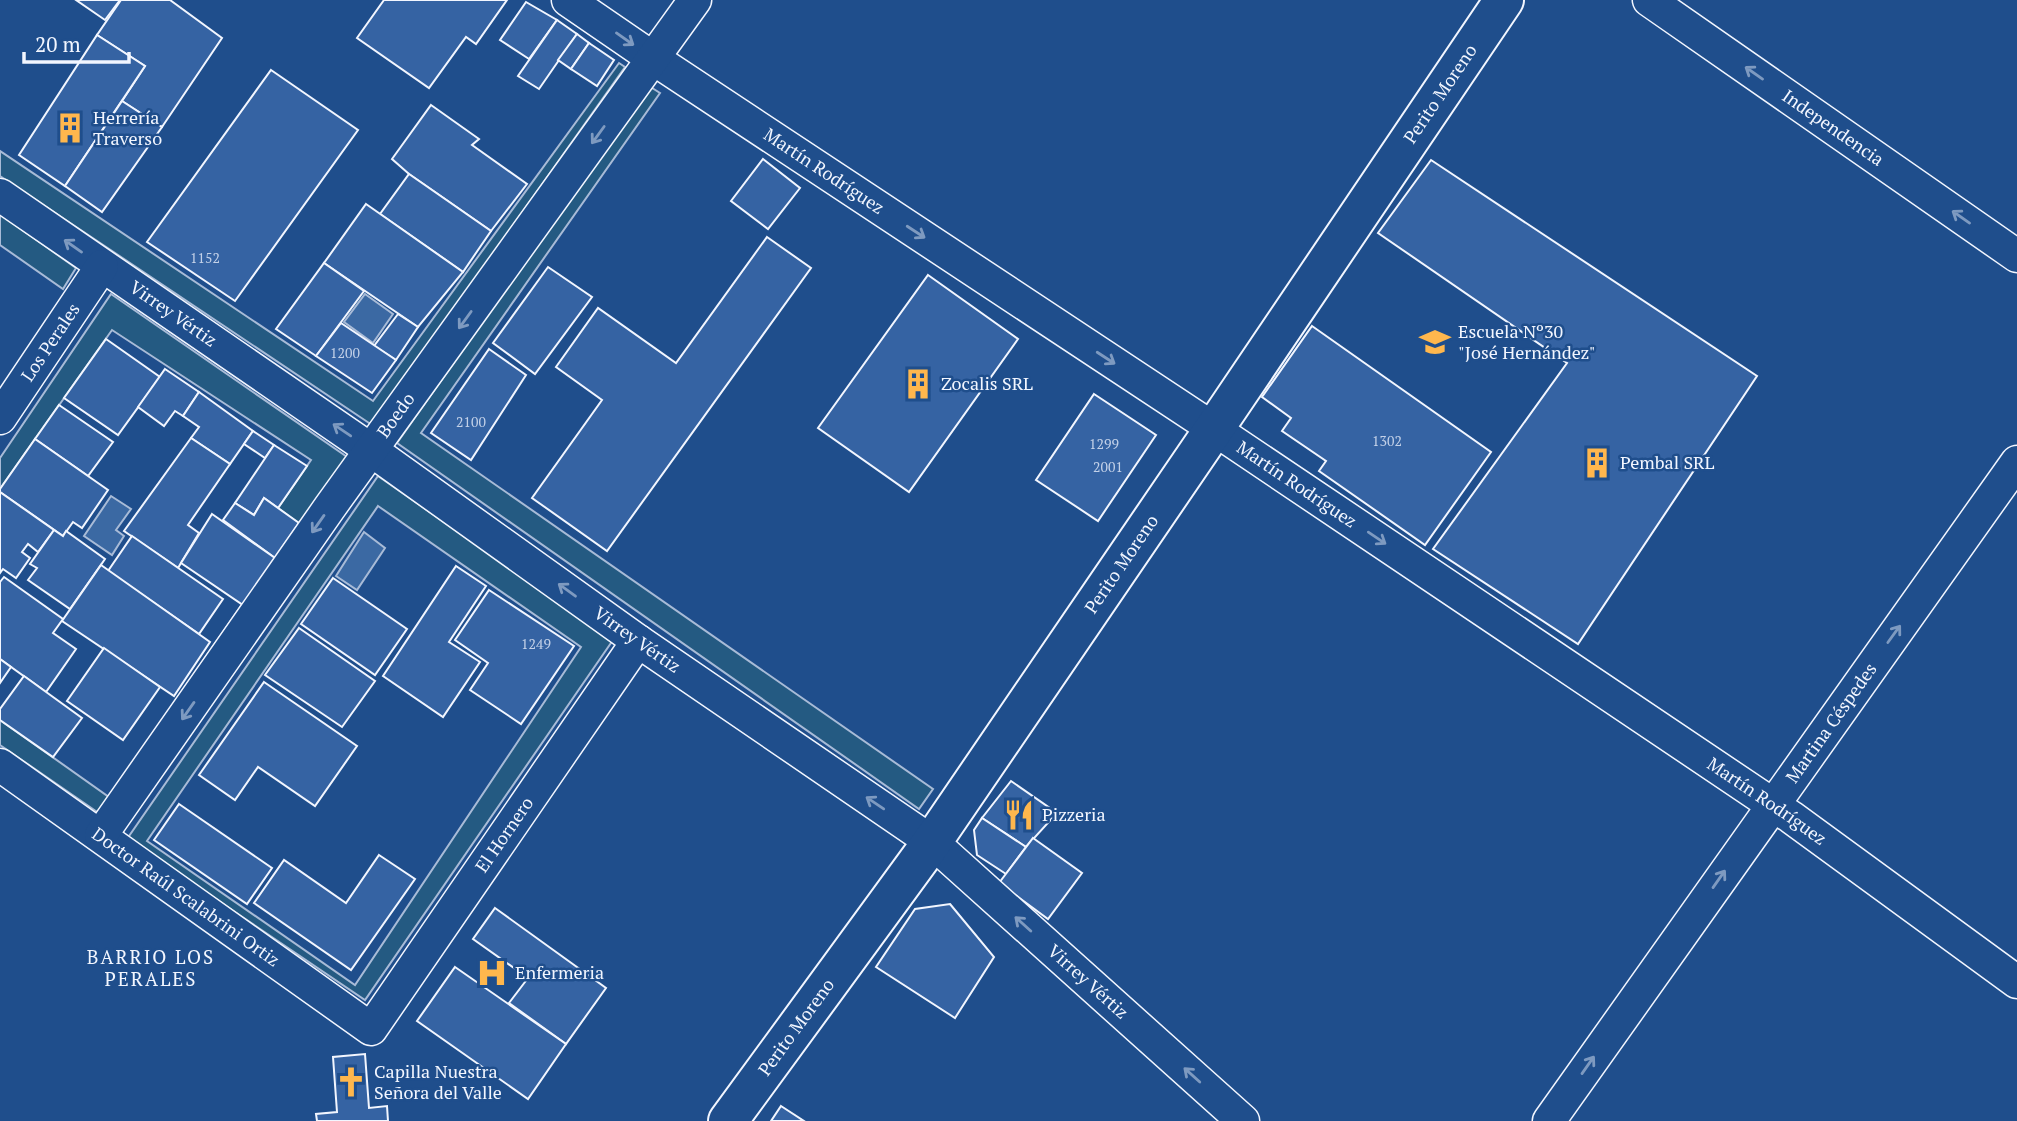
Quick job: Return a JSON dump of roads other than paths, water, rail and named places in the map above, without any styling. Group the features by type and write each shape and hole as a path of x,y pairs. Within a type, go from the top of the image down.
{"street":[{"name":"Martín Rodríguez","path":"568,0 1772,804 2017,982"},
{"name":"Boedo","path":"101,835 371,450 695,0"},
{"name":"Perito Moreno","path":"728,1121 932,842 1504,0"},
{"name":"Independencia","path":"1649,0 2017,256"},
{"name":"Virrey Vértiz","path":"0,195 371,450 638,641 932,842 1243,1121"},
{"name":"Los Perales","path":"0,418 102,266"},
{"name":"Martina Céspedes","path":"1549,1121 2017,462"},
{"name":"El Hornero","path":"371,1029 638,641"},
{"name":"Doctor Raúl Scalabrini Ortiz","path":"0,765 371,1029"}],"place":[{"name":"Herrería Traverso","path":"70,128"},
{"name":"Escuela Nº30 \"José Hernández\"","path":"1435,342"},
{"name":"Zocalis SRL","path":"918,384"},
{"name":"Pembal SRL","path":"1597,463"},
{"name":"Pizzeria","path":"1019,815"},
{"name":"Enfermeria","path":"492,973"},
{"name":"Capilla Nuestra Señora del Valle","path":"351,1082"}],"district":[{"name":"BARRIO LOS PERALES","path":"151,968"}]}
